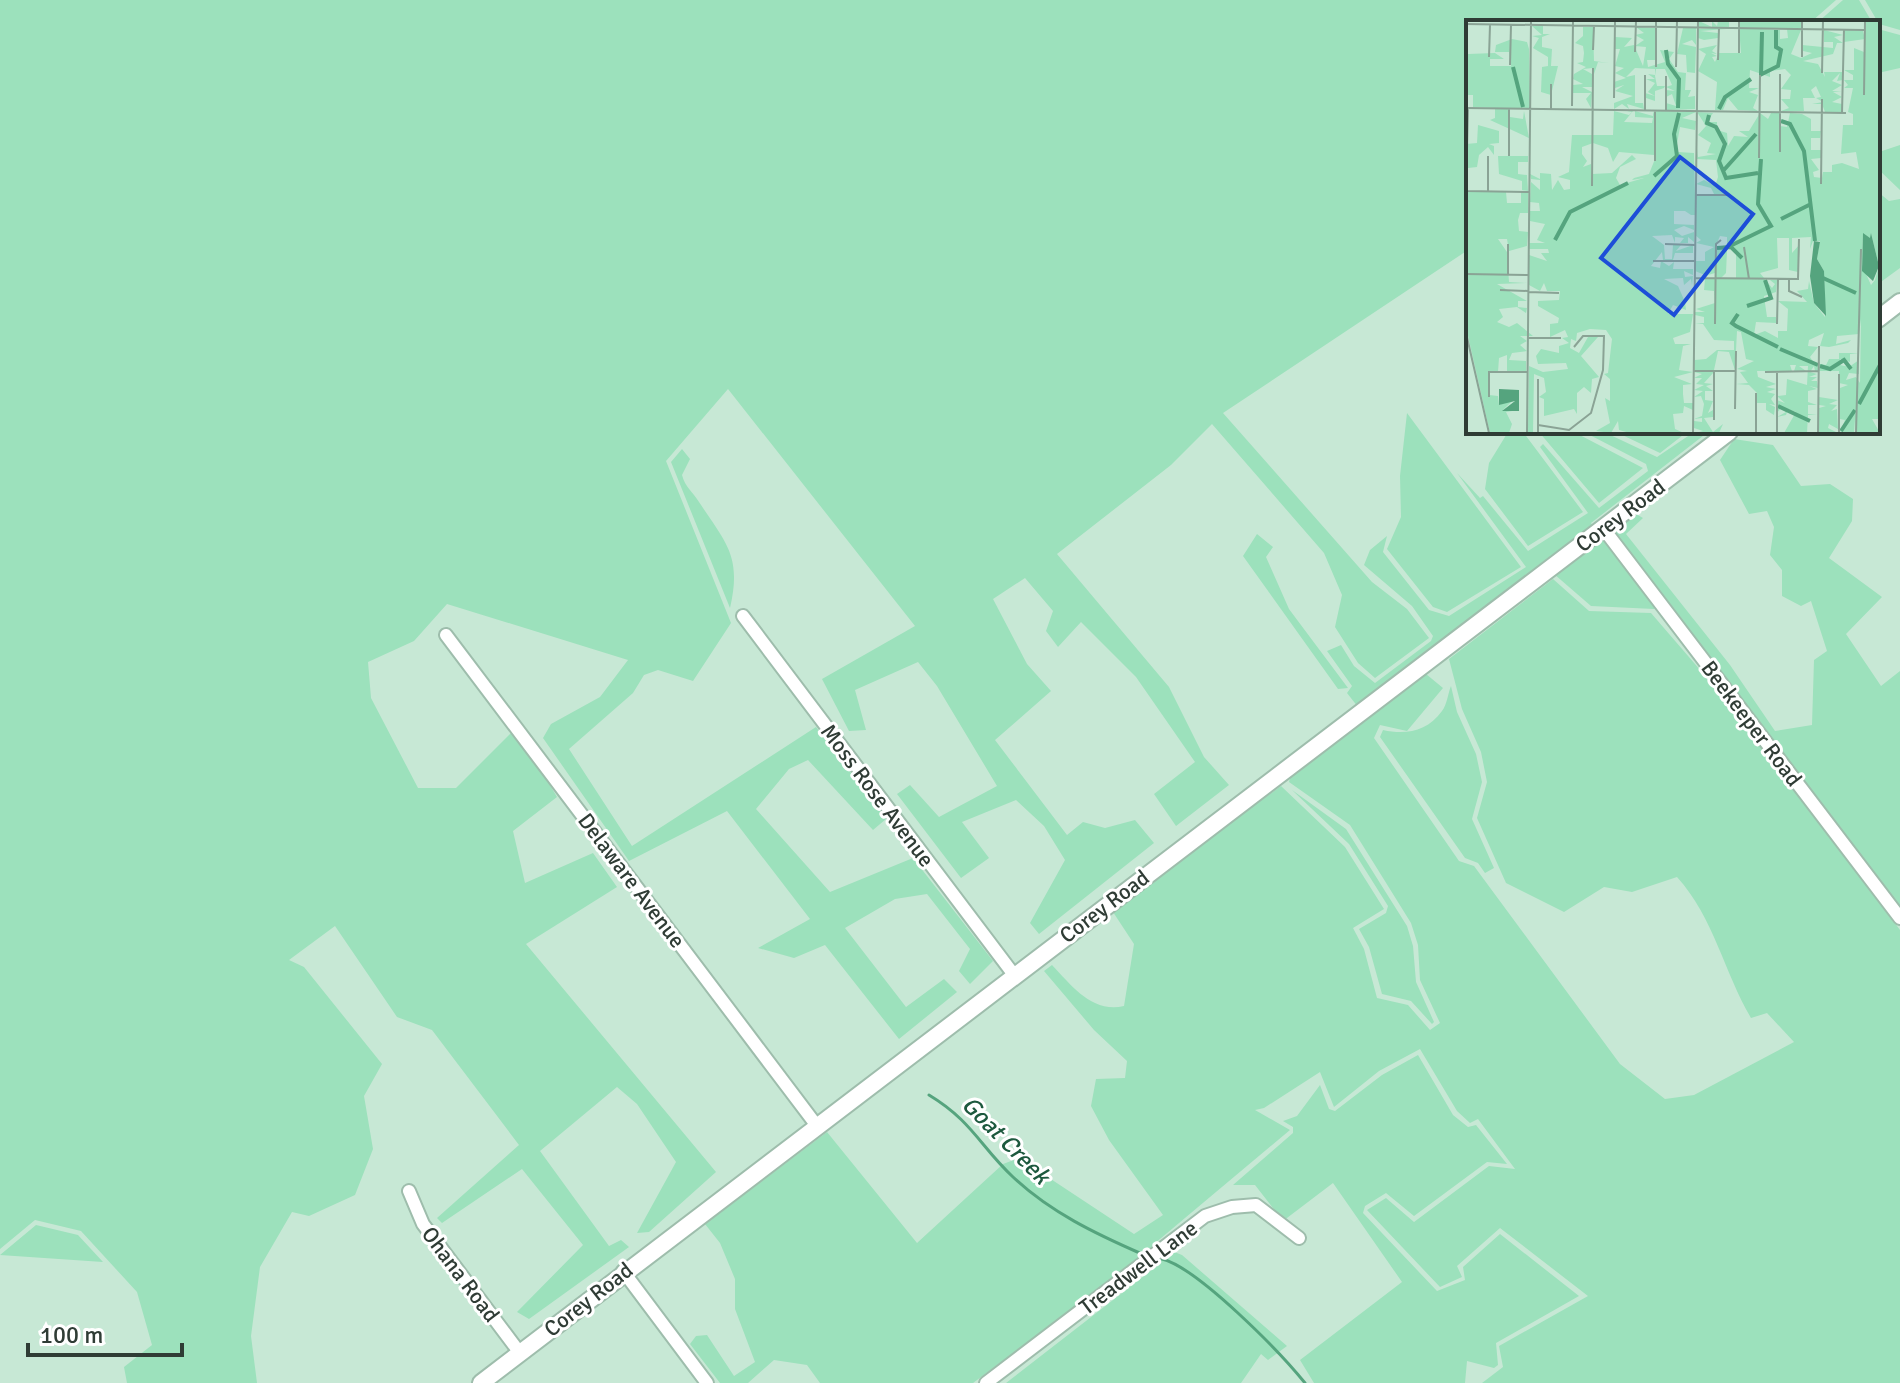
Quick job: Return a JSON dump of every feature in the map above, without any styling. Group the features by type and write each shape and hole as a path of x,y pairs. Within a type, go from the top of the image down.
{"street":[{"path":"1880,317 1900,302"},
{"name":"Corey Road","path":"481,1383 623,1271 1726,434"},
{"name":"Beekeeper Road","path":"1603,528 1900,918"},
{"name":"Moss Rose Avenue","path":"743,616 1014,975"},
{"name":"Delaware Avenue","path":"446,635 817,1126"},
{"name":"Ohana Road","path":"409,1191 423,1224 520,1353"},
{"name":"Treadwell Lane","path":"986,1383 1205,1216 1232,1207 1256,1205 1299,1238"},
{"path":"623,1271 707,1383"}],"green space":[{"path":"0,0 1836,0 1813,20 1466,20 1466,251 1223,413 1372,582 1407,609 1429,638 1375,678 1358,663 1335,627 1342,595 1324,553 1212,424 1171,465 1057,554 1169,687 1204,757 1229,785 1176,826 1154,794 1195,762 1136,677 1081,622 1058,647 1046,631 1053,611 1025,578 993,599 1027,664 1051,691 995,740 1067,835 1083,822 1105,828 1135,820 1154,843 1039,934 1030,923 1065,860 1044,826 1016,800 962,822 989,858 961,878 897,794 910,785 939,817 997,786 937,686 918,662 855,690 866,730 849,731 822,679 915,626 728,389 666,461 731,623 693,681 658,670 644,675 633,693 569,749 632,846 816,727 886,819 873,830 808,760 789,769 756,809 830,892 913,858 993,961 970,984 959,971 970,949 927,894 895,899 845,928 906,1007 944,979 957,992 899,1039 825,945 794,958 758,948 810,919 727,811 629,861 543,738 551,724 600,697 628,660 447,604 414,641 368,662 371,698 418,788 456,788 516,728 557,797 513,831 525,883 593,853 617,887 526,944 716,1172 649,1232 637,1233 676,1162 637,1104 617,1087 540,1151 609,1246 621,1240 629,1247 529,1319 517,1312 583,1245 522,1169 442,1223 437,1218 519,1145 432,1030 397,1017 335,926 289,960 304,967 382,1064 364,1096 373,1149 355,1195 309,1216 292,1212 260,1267 251,1336 257,1383 127,1383 124,1367 152,1345 137,1292 81,1231 35,1220 0,1249"},
{"path":"1843,0 1859,0 1871,20 1820,20"},
{"path":"1865,0 1900,0 1900,30 1880,24 1880,20 1877,20"},
{"path":"1880,30 1900,35 1900,68 1880,73"},
{"path":"1900,145 1900,190 1880,171 1882,151"},
{"path":"1880,194 1889,201 1900,199 1900,268 1880,283"},
{"path":"1407,413 1521,567 1447,612 1433,607 1387,549 1401,517 1400,476"},
{"path":"1507,434 1524,434 1583,512 1528,546 1485,489 1489,463"},
{"path":"1541,434 1578,434 1643,468 1599,503"},
{"path":"1588,434 1608,434 1657,457 1691,434 1705,434 1591,523 1594,528 1358,707 1347,693 1352,686 1327,651 1341,645 1354,666 1375,683 1431,641 1433,636 1412,606 1364,565 1370,550 1387,536 1383,552 1429,610 1449,616 1526,567 1457,473 1480,498 1483,496 1528,551 1588,513 1540,447 1543,444 1599,508 1648,471 1646,464"},
{"path":"1620,434 1684,434 1660,453"},
{"path":"1734,439 1773,445 1801,486 1830,484 1853,499 1852,521 1829,558 1882,597 1846,634 1881,686 1900,671 1900,911 1611,532 1636,514 1643,518 1626,534 1730,665 1775,731 1812,725 1814,660 1827,651 1811,601 1801,606 1782,596 1782,570 1770,555 1774,527 1767,511 1749,514 1720,460"},
{"path":"682,449 690,459 683,479 724,540 733,562 730,608 671,462"},
{"path":"1257,534 1273,547 1266,557 1289,609 1348,688 1338,689 1243,556"},
{"path":"1600,536 1654,609 1591,606 1554,574"},
{"path":"1553,579 1589,611 1651,613 1757,736 1900,930 1900,1383 1482,1383 1503,1367 1499,1346 1588,1296 1500,1228 1457,1266 1462,1277 1440,1287 1367,1210 1386,1198 1414,1222 1489,1166 1515,1169 1478,1119 1470,1123 1457,1111 1420,1049 1379,1071 1334,1107 1320,1072 1264,1108 1255,1110 1290,1130 1154,1244 1182,1255 1287,1346 1268,1360 1261,1354 1241,1383 1006,1383 1153,1269 1134,1263 973,1383 820,1383 807,1365 774,1360 748,1383 720,1383 690,1344 696,1336 707,1335 734,1376 755,1362 735,1309 735,1279 720,1243 705,1224 827,1132 917,1243 1003,1164 1019,1158 1134,1234 1163,1215 1109,1140 1091,1106 1096,1079 1125,1078 1127,1061 1094,1030 1044,971 1052,965 1084,996 1102,1006 1124,1006 1134,944 1113,912 1126,897 1281,786 1345,847 1384,909 1353,928 1364,949 1377,998 1408,1005 1430,1030 1440,1023 1420,980 1418,945 1411,923 1350,825 1289,782 1291,774 1426,674 1443,688 1407,731 1380,725 1374,738 1459,861 1474,866 1620,1064 1665,1099 1694,1095 1794,1042 1767,1013 1751,1018 1710,928 1677,877 1632,892 1604,887 1564,912 1506,883 1477,818 1487,782 1481,752 1462,709 1449,659"},
{"path":"1451,686 1457,712 1476,754 1482,782 1472,819 1494,868 1485,873 1478,863 1465,858 1380,737 1383,730 1407,732 1430,724 1444,708"},
{"path":"1292,790 1346,829 1407,926 1413,946 1416,982 1434,1022 1432,1024 1411,1001 1382,994 1369,947 1359,929 1386,913 1388,906 1349,844"},
{"path":"1418,1055 1453,1115 1468,1127 1476,1125 1507,1164 1487,1162 1414,1216 1386,1193 1365,1206 1363,1213 1437,1291 1465,1280 1463,1267 1500,1234 1579,1296 1496,1343 1498,1365 1494,1368 1467,1361 1465,1383 1314,1383 1300,1360 1402,1282 1333,1183 1283,1221 1255,1185 1233,1185 1293,1133 1293,1127 1283,1121 1297,1116 1320,1085 1329,1109 1335,1111 1382,1075"},
{"path":"36,1225 78,1235 103,1262 0,1255"}],"waterway":[{"name":"Goat Creek","path":"929,1095 956,1114 1027,1190 1091,1230 1142,1254"},
{"name":"Goat Creek","path":"1162,1259 1196,1278 1216,1294 1305,1383"}]}
